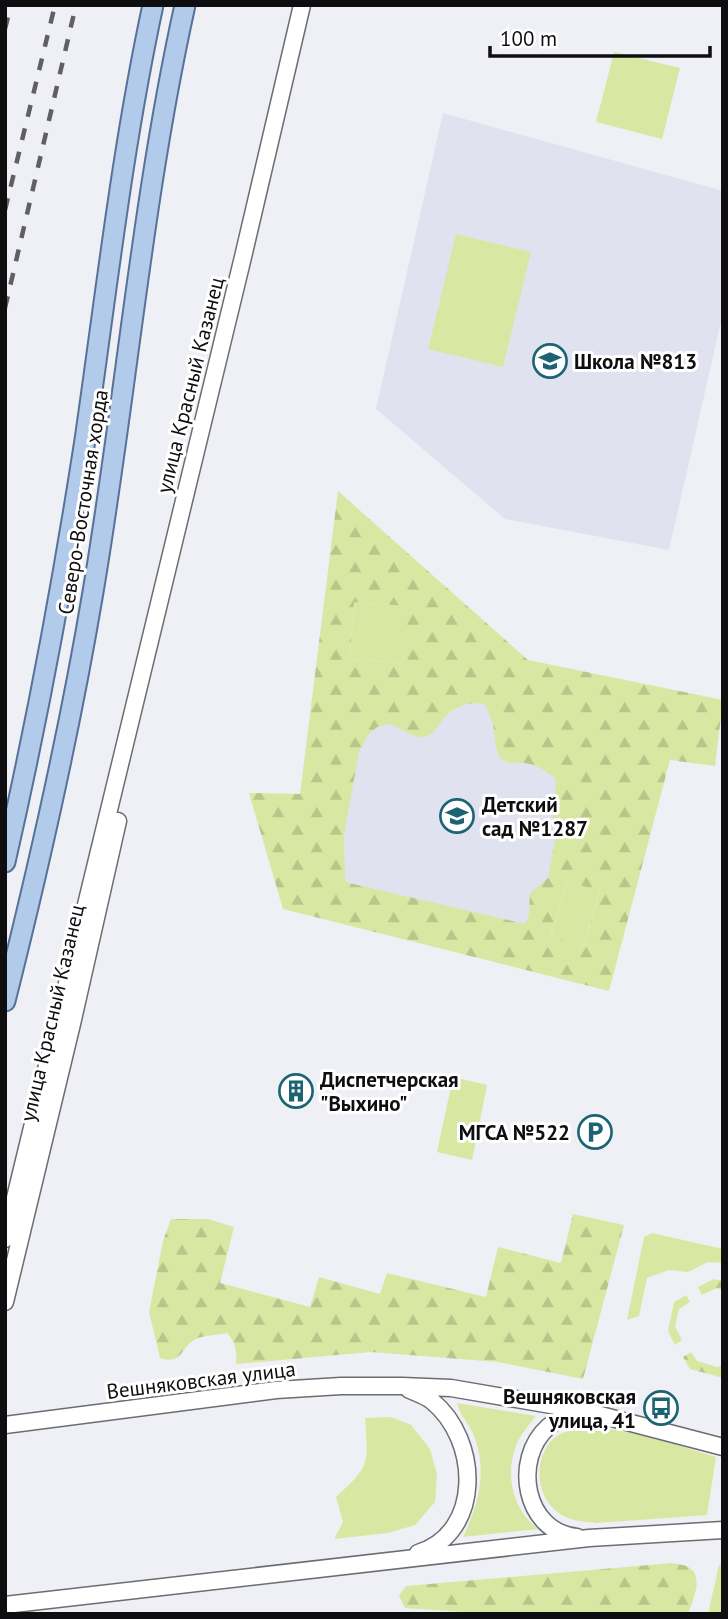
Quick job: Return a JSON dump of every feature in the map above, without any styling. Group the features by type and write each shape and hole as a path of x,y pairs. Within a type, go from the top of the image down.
{"main road":[{"name":"Северо-Восточная хорда","path":"5,862 60,595 125,154 153,5"},
{"name":"Северо-Восточная хорда","path":"5,1001 52,804 93,592 135,290 185,5"}],"street":[{"name":"улица Красный Казанец","path":"5,1239 302,5"},
{"name":"улица Красный Казанец","path":"5,1302 106,877 120,808 118,774"},
{"name":"Вешняковская улица","path":"381,1562 427,1550 444,1540 458,1524 466,1502 466,1458 456,1433 432,1401 402,1386"},
{"name":"Вешняковская улица","path":"5,1425 276,1390 402,1386 477,1391 585,1411 723,1447"},
{"name":"Вешняковская улица","path":"585,1411 567,1416 549,1426 533,1445 526,1468 528,1492 538,1513 550,1527 570,1536 589,1538"},
{"name":"Вешняковская улица","path":"5,1605 589,1538 723,1530"}],"shaded area":[{"name":"Школа №813","path":"443,113 723,191 723,313 669,550 505,519 376,409"},
{"name":"Детский сад №1287","path":"370,678 592,726 543,955 321,907"}],"green space":[{"path":"614,52 680,68 662,139 596,122"},
{"path":"456,234 531,252 503,367 428,349"},
{"path":"338,491 528,660 723,700 715,766 670,760 609,991 283,909 249,793 300,794","holes":["354,602 407,606 403,663 350,659","473,703 485,704 493,724 500,759 510,763 533,765 556,779 553,823 556,834 548,878 530,893 529,915 525,924 345,882 344,835 359,752 368,735 377,727 390,724 415,736 427,736 444,718 460,707","567,881 600,891 584,946 551,936"]},
{"path":"354,602 408,606 403,663 350,659"},
{"path":"567,881 600,890 584,946 551,937"},
{"path":"453,1077 487,1085 472,1160 437,1152"},
{"path":"573,1214 624,1225 583,1379 498,1362 371,1352 236,1364 235,1348 227,1333 198,1338 174,1359 160,1358 149,1312 163,1241 171,1219 208,1219 234,1227 220,1283 310,1307 319,1277 380,1294 387,1273 486,1297 498,1247 561,1263"},
{"path":"652,1233 723,1249 723,1263 708,1262 688,1272 669,1270 647,1278 639,1316 627,1320 644,1237"},
{"path":"714,1279 723,1281 723,1289 717,1288 702,1295 698,1287"},
{"path":"686,1295 690,1302 679,1309 675,1326 682,1340 675,1345 668,1331 674,1302"},
{"path":"691,1352 697,1361 717,1367 723,1365 723,1378 690,1369 683,1357"},
{"path":"457,1403 536,1416 517,1444 511,1471 518,1503 523,1513 538,1529 463,1537 477,1501 481,1475 474,1436"},
{"path":"391,1417 411,1425 430,1449 437,1474 435,1502 415,1525 388,1533 334,1539 343,1522 336,1497 356,1478 365,1463 365,1418"},
{"path":"580,1427 632,1433 716,1457 707,1515 597,1523 573,1520 560,1514 546,1499 542,1489 541,1459 554,1438"},
{"path":"672,1563 690,1568 696,1578 696,1590 688,1614 492,1614 405,1608 399,1596 406,1586"},
{"path":"719,1565 723,1565 723,1614 708,1614"}],"railway":[{"path":"5,29 11,5"},
{"path":"5,210 55,5"},
{"path":"5,308 76,5"}],"place":[{"name":"Школа №813","path":"550,361"},
{"name":"Детский сад №1287","path":"457,816"},
{"name":"Диспетчерская \"Выхино\"","path":"296,1091"},
{"name":"МГСА №522","path":"595,1132"},
{"name":"Вешняковская улица, 41","path":"661,1408"}]}
